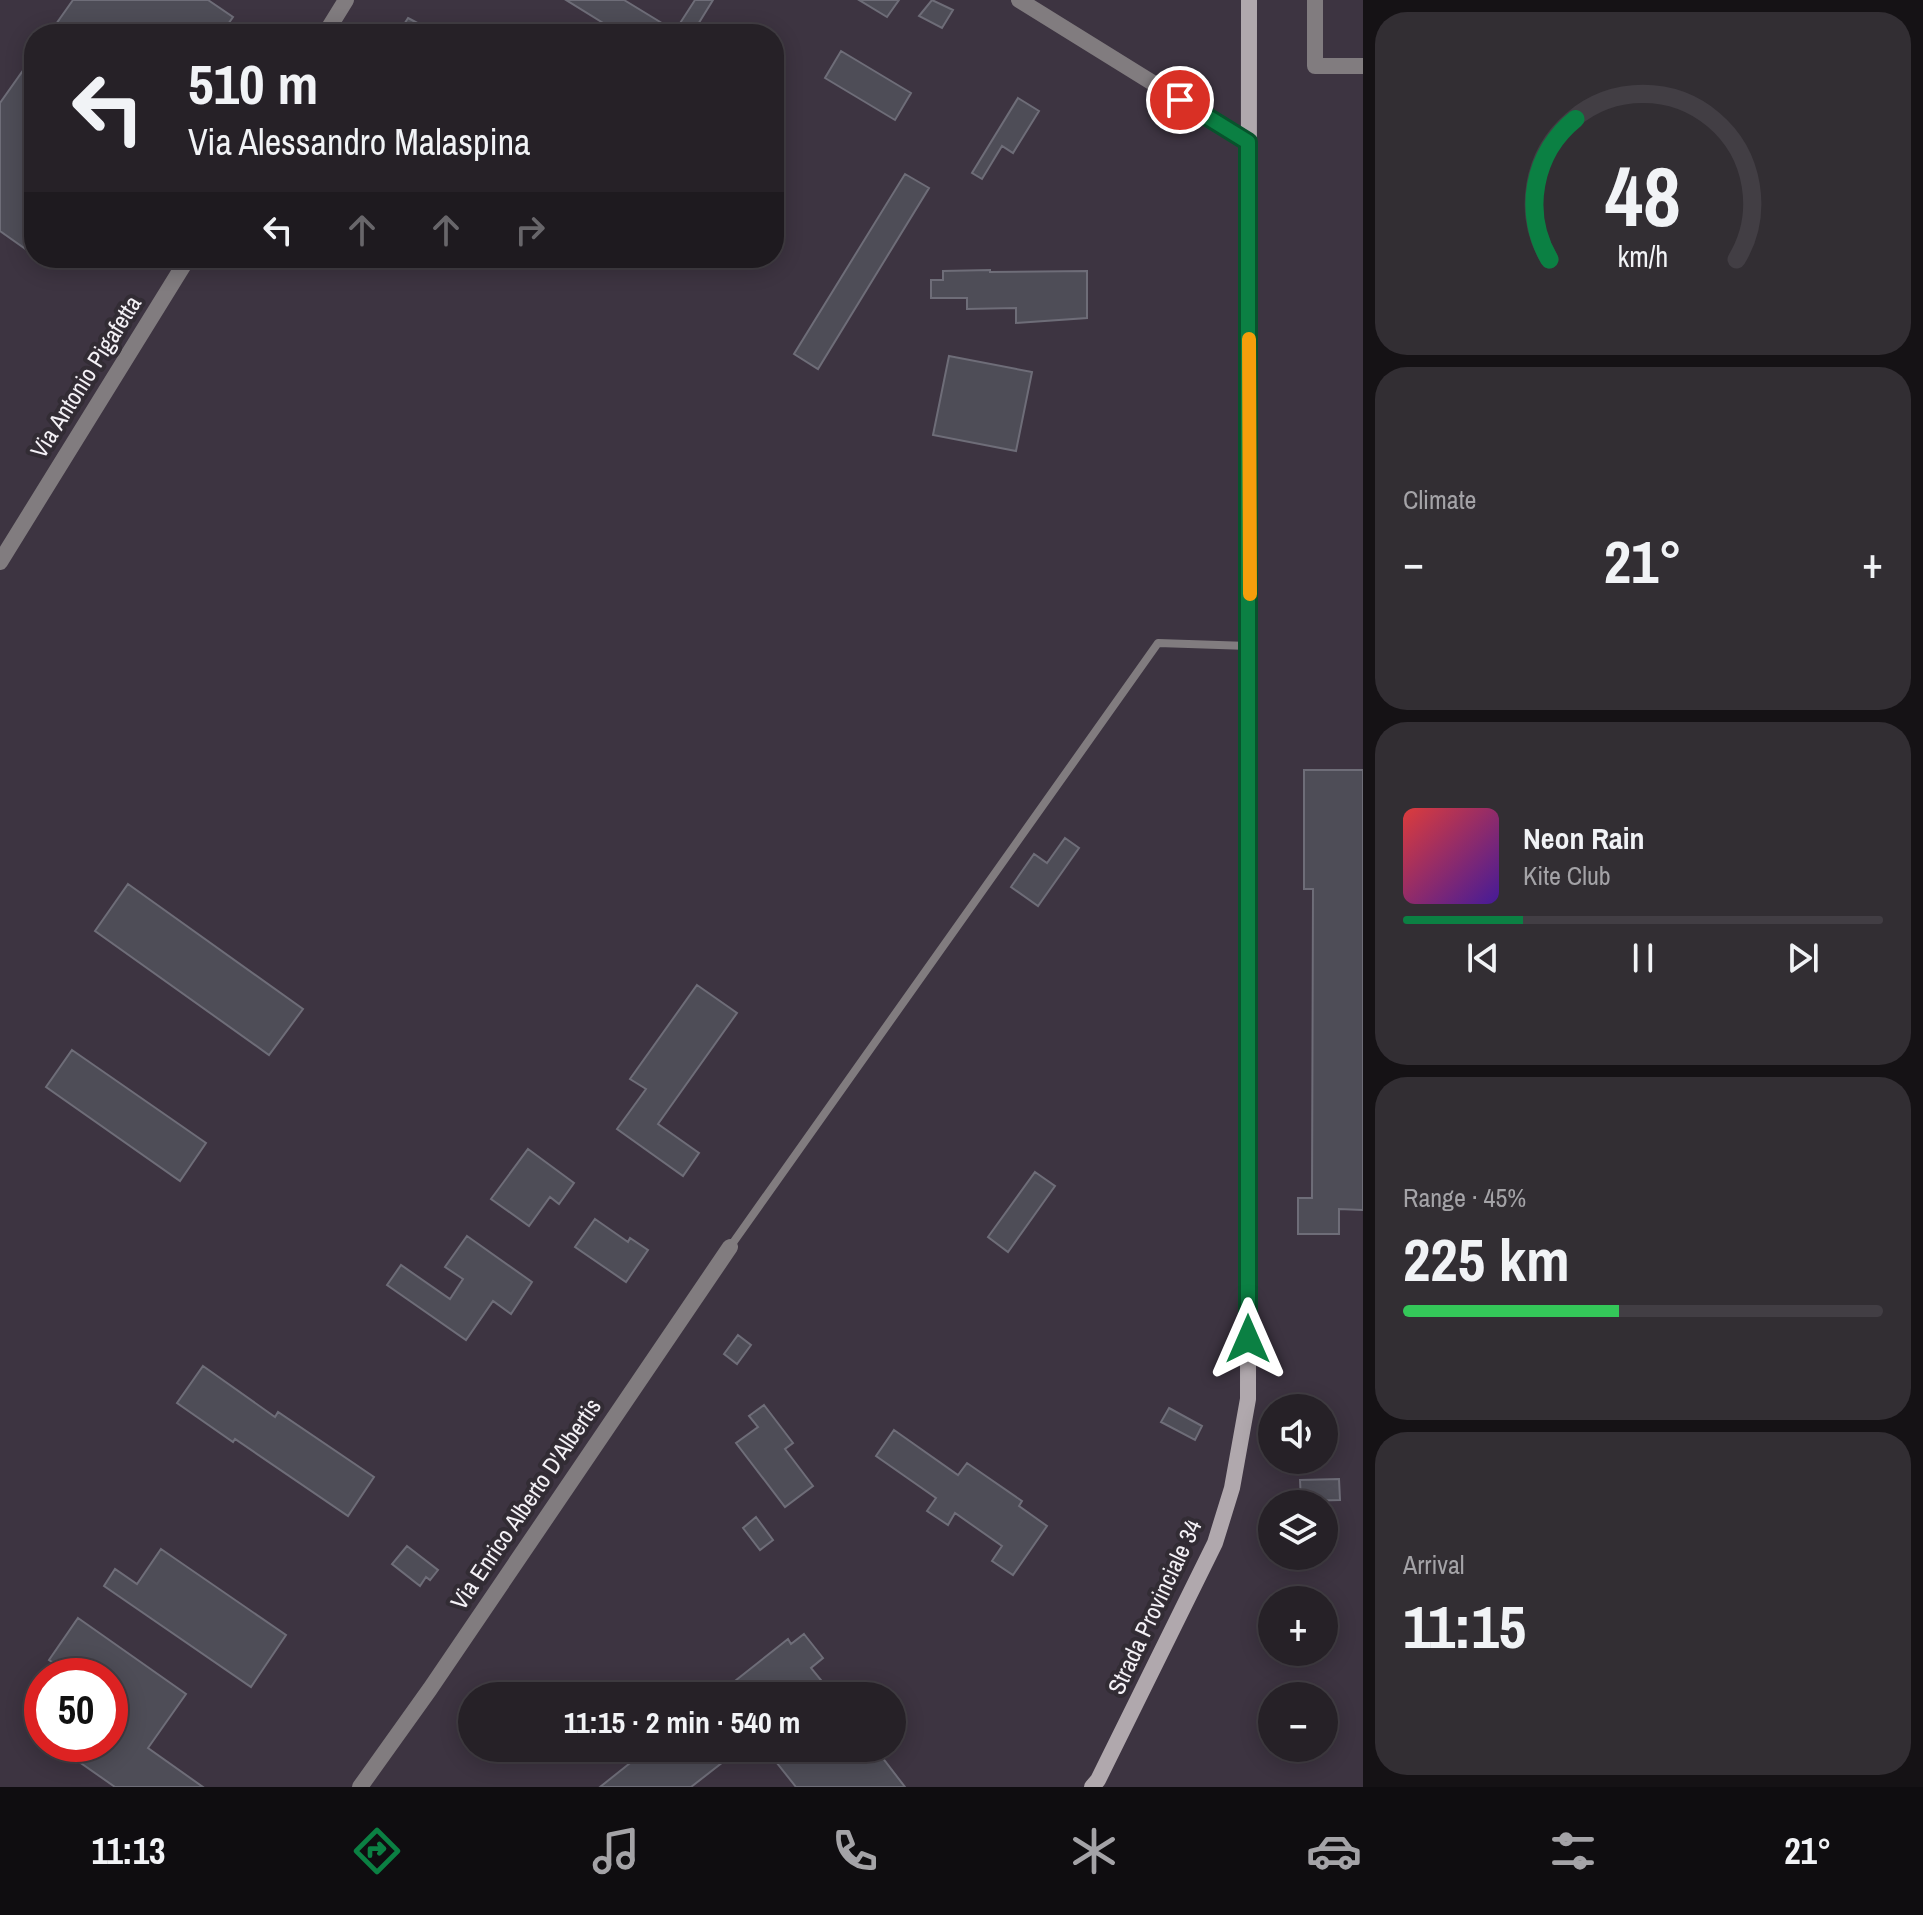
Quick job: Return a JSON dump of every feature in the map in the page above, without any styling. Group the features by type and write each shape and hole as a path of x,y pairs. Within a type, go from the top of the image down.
{"main road":[{"name":"Strada Provinciale 34","path":"1092,1787 1215,1543 1232,1488 1248,1399 1249,0"}],"street":[{"path":"331,24 346,0"},
{"path":"1019,0 1248,142"},
{"path":"1315,0 1315,66 1363,66"},
{"name":"Via Antonio Pigafetta","path":"0,562 182,268"},
{"name":"Via Enrico Alberto D'Albertis","path":"360,1787 730,1247"}],"lane":[{"path":"730,1247 1158,643 1250,646"}],"shaded area":[{"path":"0,0 1363,0 1363,1787 0,1787"}],"building":[{"path":"73,0 208,0 233,17 228,24 56,24"},
{"path":"566,0 624,0 663,24 605,24"},
{"path":"695,0 713,0 698,24 680,24"},
{"path":"859,0 899,0 887,17"},
{"path":"932,0 953,10 942,28 919,16"},
{"path":"408,18 419,24 404,24"},
{"path":"841,51 911,93 895,120 825,78"},
{"path":"24,69 24,248 0,231 0,103"},
{"path":"1018,98 1039,111 1013,153 1002,146 982,179 972,173"},
{"path":"905,174 929,188 818,369 794,354"},
{"path":"943,271 1087,271 1087,318 1016,323 1016,308 967,309 967,298 931,298 931,280 943,280"},
{"path":"949,356 1032,372 1016,451 933,435"},
{"path":"1304,770 1363,770 1363,1210 1339,1209 1339,1234 1298,1234 1298,1198 1312,1198 1313,889 1304,889"},
{"path":"1065,838 1079,848 1038,906 1011,887 1034,854 1047,863"},
{"path":"128,884 303,1009 269,1055 95,931"},
{"path":"697,985 737,1013 658,1124 699,1153 683,1176 617,1129 646,1089 630,1079"},
{"path":"72,1050 206,1143 180,1181 46,1087"},
{"path":"528,1149 574,1183 559,1204 550,1197 529,1226 491,1199"},
{"path":"1035,1172 1055,1186 1008,1252 988,1237"},
{"path":"595,1219 628,1242 630,1238 648,1250 626,1282 575,1247"},
{"path":"467,1236 532,1282 511,1314 493,1301 466,1340 387,1285 401,1265 450,1299 463,1279 445,1267"},
{"path":"738,1335 751,1345 737,1364 724,1354"},
{"path":"203,1366 275,1417 278,1412 374,1477 348,1516 177,1403"},
{"path":"764,1405 793,1443 785,1449 813,1486 785,1507 736,1443 758,1427 749,1416"},
{"path":"1169,1408 1202,1426 1195,1440 1161,1422"},
{"path":"894,1430 958,1475 967,1463 1022,1501 1019,1506 1047,1526 1013,1575 992,1561 1002,1546 955,1513 948,1525 927,1511 936,1498 876,1456"},
{"path":"1339,1479 1340,1500 1338,1490 1300,1490 1300,1480"},
{"path":"756,1517 773,1540 760,1550 743,1528"},
{"path":"407,1546 438,1570 430,1580 426,1577 420,1586 392,1564"},
{"path":"161,1549 286,1635 251,1687 104,1586 115,1569 137,1584"},
{"path":"78,1618 186,1694 148,1748 203,1787 115,1787 79,1762 128,1762 128,1658 50,1658"},
{"path":"804,1634 823,1658 811,1668 822,1682 734,1682 788,1639 791,1644"},
{"path":"631,1762 723,1762 691,1787 600,1787"},
{"path":"776,1762 886,1762 905,1787 796,1787"}],"slow traffic":[{"path":"1249,339 1250,594"}],"route":[{"path":"1180,100 1248,142 1248,1339"}]}
